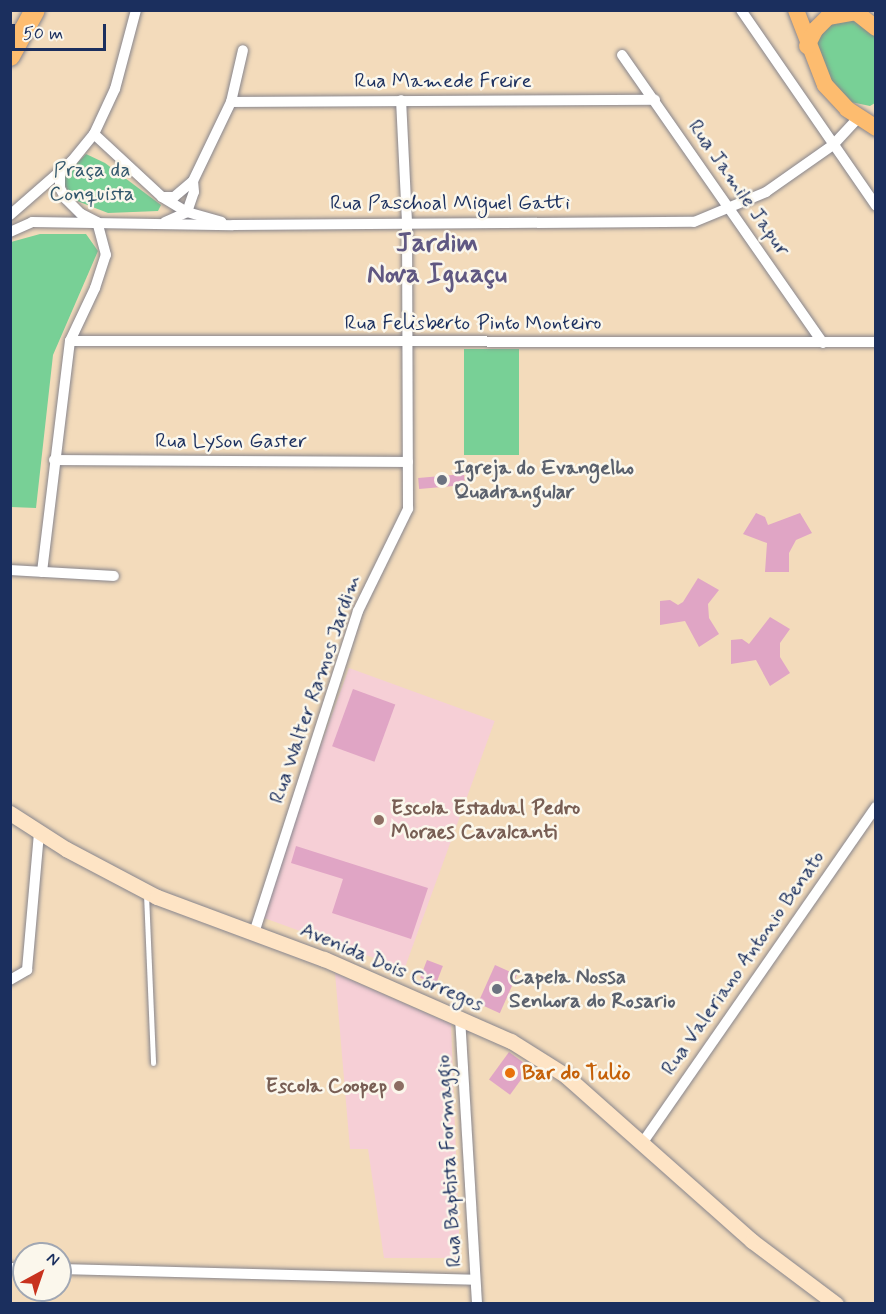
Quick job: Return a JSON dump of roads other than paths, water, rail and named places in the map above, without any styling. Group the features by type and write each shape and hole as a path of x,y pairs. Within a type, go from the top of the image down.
{"highway":[{"path":"10,56 35,10"}],"main road":[{"path":"796,10 807,46 825,84 867,117 876,128"},
{"path":"807,46 814,30 828,17 854,11 876,28"}],"street":[{"path":"10,215 60,172 94,134 115,89 136,10"},
{"path":"741,10 876,206"},
{"path":"854,11 876,13"},
{"path":"162,196 174,197 193,181 231,102 243,51"},
{"name":"Rua Jamile Japur","path":"622,55 823,343"},
{"name":"Rua Walter Ramos Jardim","path":"254,933 358,610 403,526 408,509 407,222 401,100"},
{"name":"Rua Mamede Freire","path":"231,102 655,100"},
{"name":"Rua Paschoal Miguel Gatti","path":"10,232 32,222 233,225 407,222 694,222 729,210 766,192 867,117"},
{"path":"94,134 162,196 188,212 233,225"},
{"path":"42,572 70,341 95,288 106,255 97,222 81,214 66,200 60,188 60,172"},
{"path":"188,212 194,192 193,181"},
{"path":"156,225 188,212"},
{"name":"Rua Felisberto Pinto Monteiro","path":"70,341 876,342"},
{"name":"Rua Lyson Gaster","path":"54,460 408,462"},
{"path":"10,570 114,576"},
{"name":"Rua Valeriano Antonio Benato","path":"643,1142 876,807"},
{"name":"Avenida Dois Córregos","path":"10,813 39,832 146,891 460,1017 511,1041 565,1075 752,1241 836,1304"},
{"path":"10,980 27,970 39,832"},
{"name":"Rua Baptista Formaggio","path":"460,1017 477,1304"},
{"path":"72,1269 475,1280"}],"lane":[{"path":"146,891 153,1063"}],"place":[{"name":"Igreja do Evangelho Quadrangular","path":"442,480"},
{"name":"Escola Estadual Pedro Moraes Cavalcanti","path":"379,820"},
{"name":"Capela Nossa Senhora do Rosario","path":"497,989"},
{"name":"Bar do Tulio","path":"510,1073"},
{"name":"Escola Coopep","path":"399,1086"}],"district":[{"name":"Jardim Nova Iguaçu","path":"437,258"}],"park label":[{"name":"Praça da Conquista","path":"92,182"}]}
